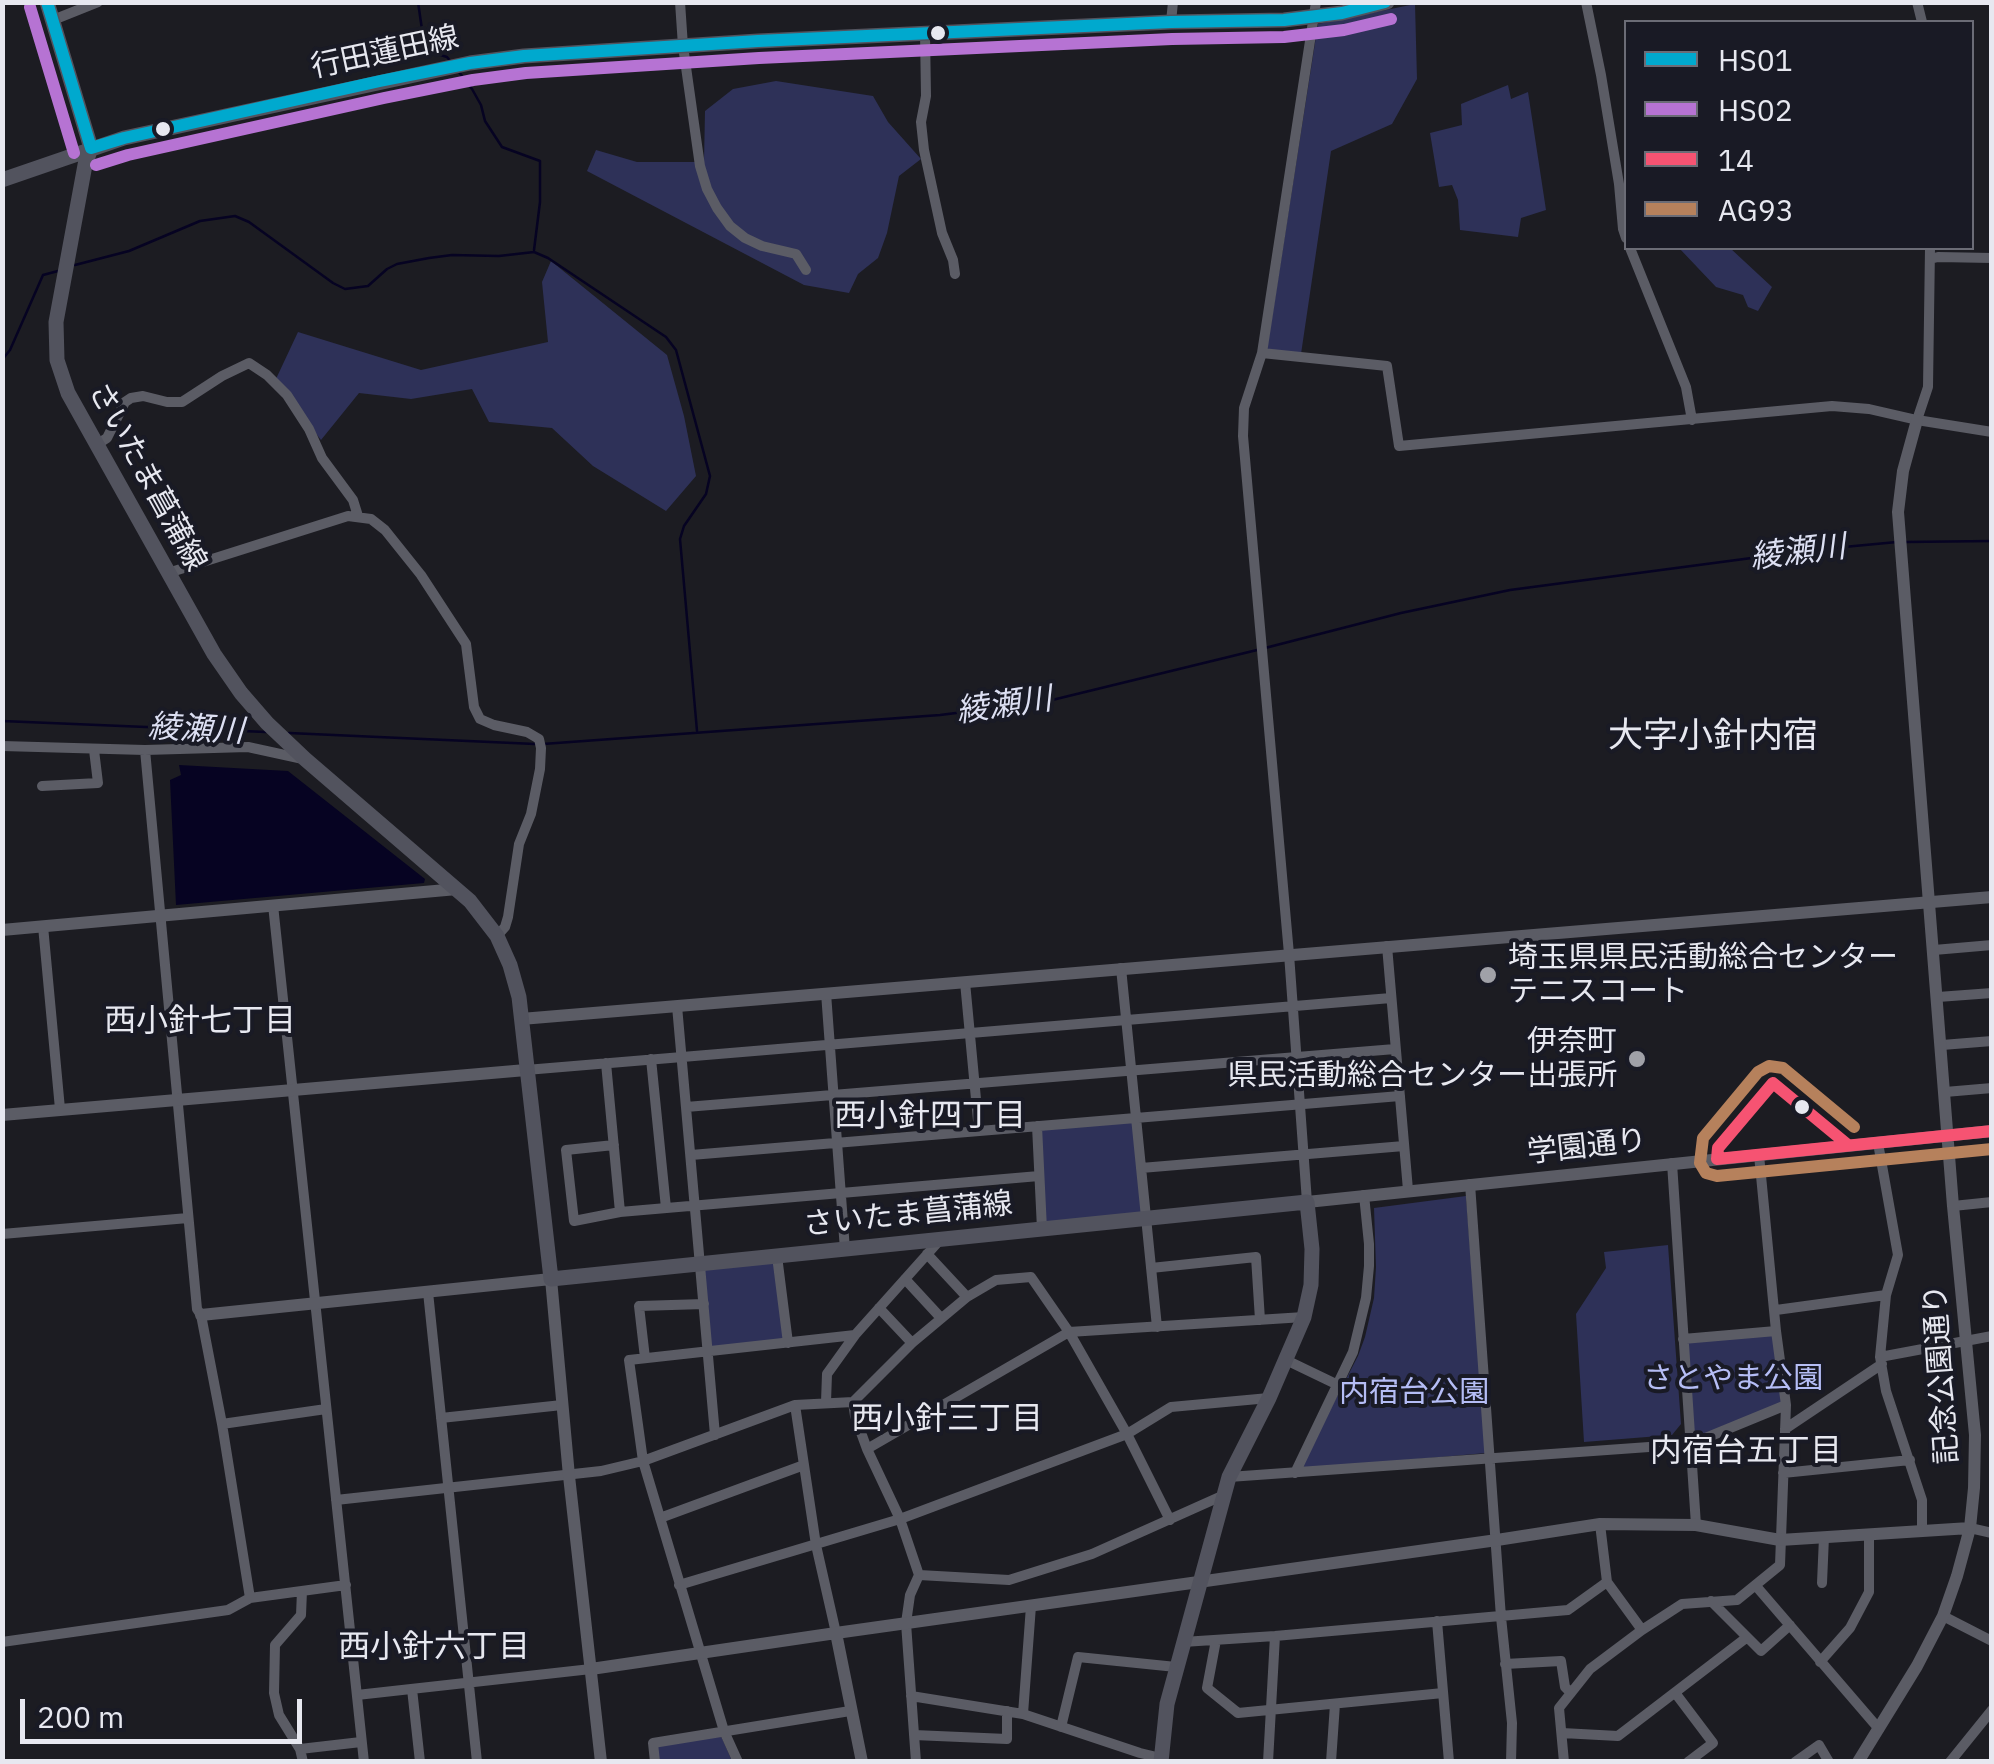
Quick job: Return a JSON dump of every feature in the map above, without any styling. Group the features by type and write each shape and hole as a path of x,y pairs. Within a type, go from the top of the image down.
{"main road":[{"path":"47,2 91,148"},
{"name":"行田蓮田線","path":"2,180 91,148 272,104 470,63 524,56 1171,22 1387,2"},
{"name":"さいたま菖蒲線","path":"91,148 56,322 57,360 68,394 228,676 267,723 301,755"},
{"path":"301,755 456,889 497,936 515,980 551,1279"},
{"path":"1161,1760 1165,1715 1176,1668 1224,1495 1304,1317 1311,1267 1308,1202"},
{"name":"さいたま菖蒲線","path":"551,1279 1308,1202"}],"street":[{"path":"53,20 98,2"},
{"path":"680,2 700,166 707,189 730,226 762,246 796,254 806,270"},
{"path":"1171,22 1172,2"},
{"path":"1586,2 1624,232"},
{"path":"1308,1202 1243,436 1244,408 1262,353 1315,10"},
{"path":"925,34 924,150 955,274"},
{"path":"1631,250 1686,387 1692,420"},
{"path":"1917,420 1928,387 1930,253 1938,257 1992,258"},
{"path":"1262,353 1387,366 1400,446 1832,406 1992,432"},
{"path":"96,446 106,438 124,402 131,398 182,402 249,363 287,395 322,458 353,500 358,516"},
{"name":"記念公園通り","path":"1858,1762 1942,1616 1970,1528 1974,1488 1975,1435 1898,512 1903,471 1917,420"},
{"path":"168,573 348,516 371,519 385,530 421,575 466,644 474,707 480,719 540,739 540,769 531,814 519,844 506,927 497,936"},
{"path":"2,746 145,750 248,746 301,755"},
{"path":"42,786 98,782 94,750"},
{"path":"145,750 197,1309 202,1315 222,1424 250,1598"},
{"path":"2,930 456,889"},
{"path":"521,1020 1992,896"},
{"path":"273,905 364,1762"},
{"path":"43,926 60,1109"},
{"path":"1386,946 1408,1190"},
{"path":"1934,950 1992,946"},
{"path":"1121,968 1158,1327"},
{"path":"965,982 979,1131"},
{"path":"826,993 845,1250"},
{"path":"1938,997 1992,993"},
{"path":"2,1115 1391,998"},
{"path":"677,1006 715,1435"},
{"path":"1942,1045 1992,1042"},
{"path":"686,1107 1396,1049"},
{"path":"651,1059 666,1208"},
{"path":"606,1062 620,1212"},
{"path":"1946,1092 1992,1088"},
{"path":"691,1155 1400,1096"},
{"path":"1037,1126 1042,1228"},
{"name":"学園通り","path":"1308,1202 1992,1131"},
{"path":"1878,1143 1898,1255 1886,1295 1881,1361 1886,1391 1922,1500 1922,1530"},
{"path":"614,1145 566,1150 574,1221 620,1212 1040,1176"},
{"path":"1141,1168 1404,1146"},
{"path":"1564,1762 1559,1708 1590,1669 1682,1604 1737,1600 1780,1565 1786,1405 1759,1155"},
{"path":"1672,1164 1696,1525"},
{"path":"1470,1184 1512,1723 1511,1762"},
{"path":"1295,1473 1353,1352 1366,1298 1370,1244 1364,1196"},
{"path":"1954,1206 1992,1202"},
{"path":"2,1234 188,1218"},
{"path":"826,1402 827,1374 855,1336 939,1241"},
{"path":"927,1254 967,1296"},
{"path":"777,1256 788,1343"},
{"path":"1151,1268 1256,1257 1260,1320"},
{"path":"336,1500 568,1476 643,1461 795,1405 853,1402 912,1343 967,1296 996,1280 1031,1277 1069,1332 1170,1520"},
{"path":"202,1315 551,1279 600,1762"},
{"path":"905,1279 940,1318"},
{"path":"428,1292 477,1762"},
{"path":"1776,1310 1886,1295"},
{"path":"645,1358 639,1306 704,1304"},
{"path":"879,1308 912,1343"},
{"path":"867,1450 1069,1332 1304,1317"},
{"path":"1683,1339 1776,1331"},
{"path":"738,1762 724,1731 643,1461 628,1360 855,1336"},
{"path":"1785,1429 1881,1361 1992,1336"},
{"path":"1286,1360 1338,1385"},
{"path":"679,1585 900,1520 1127,1434 1172,1407 1268,1398"},
{"path":"853,1402 867,1450 900,1520 918,1575 906,1623 916,1762"},
{"path":"441,1418 562,1405"},
{"path":"795,1405 816,1546 862,1762"},
{"path":"1230,1477 1691,1444 1786,1405"},
{"path":"222,1424 326,1410"},
{"path":"1783,1474 1910,1460"},
{"path":"660,1518 804,1464"},
{"path":"918,1575 1009,1580 1092,1554 1224,1495"},
{"path":"357,1695 591,1670 1600,1524 1696,1525 1780,1540 1970,1528 1992,1532"},
{"path":"1600,1524 1607,1582 1642,1630"},
{"path":"1820,1662 1850,1628 1869,1592 1869,1535"},
{"path":"1822,1584 1824,1537"},
{"path":"1183,1642 1568,1610 1607,1582"},
{"path":"2,1642 228,1610 250,1598 346,1585"},
{"path":"1756,1586 1879,1729"},
{"path":"302,1591 301,1615 275,1645 274,1693 278,1714 301,1755 361,1742"},
{"path":"1711,1601 1761,1651 1790,1626"},
{"path":"1023,1714 1030,1606"},
{"path":"1942,1616 1992,1640"},
{"path":"1437,1621 1449,1762"},
{"path":"1268,1762 1275,1636"},
{"path":"1562,1733 1618,1736 1746,1638"},
{"path":"1216,1640 1207,1688 1238,1713 1443,1693"},
{"path":"1061,1726 1078,1656 1176,1668"},
{"path":"1506,1664 1561,1661 1571,1693"},
{"path":"412,1689 420,1762"},
{"path":"1676,1694 1713,1744 1688,1762"},
{"path":"911,1696 1023,1714 1161,1760"},
{"path":"1332,1762 1335,1704"},
{"path":"1955,1759 1992,1710"},
{"path":"655,1762 653,1744 850,1711"},
{"path":"914,1735 1006,1739 1007,1711"},
{"path":"1794,1762 1820,1746 1829,1762"}],"green space":[{"path":"1415,4 1417,79 1392,124 1331,151 1301,354 1267,349 1318,24"},
{"path":"776,81 873,96 888,122 921,159 899,176 878,258 858,274 849,293 804,285 587,171 596,150 637,162 704,162 705,111 733,89"},
{"path":"1508,85 1511,99 1528,92 1546,210 1521,218 1518,237 1460,230 1458,200 1452,185 1439,187 1430,133 1462,125 1461,104"},
{"path":"1681,250 1732,250 1772,287 1758,311 1748,307 1743,295 1716,287"},
{"path":"551,261 667,355 696,476 666,511 593,466 552,428 489,422 472,389 411,399 359,393 321,440 275,381 298,332 421,370 548,342 542,282"},
{"path":"1136,1118 1146,1219 1042,1229 1037,1126"},
{"name":"内宿台公園","path":"1466,1196 1486,1453 1305,1469 1302,1464 1365,1337 1374,1298 1374,1208"},
{"path":"1668,1245 1681,1424 1672,1435 1584,1442 1576,1314 1606,1268 1604,1252"},
{"path":"777,1256 788,1343 708,1352 701,1264"},
{"name":"さとやま公園","path":"1776,1331 1786,1405 1691,1444 1683,1339"},
{"path":"719,1736 732,1761 658,1761 660,1744"}],"shaded area":[{"path":"179,765 288,771 425,879 424,883 176,905 170,780 181,775"}],"waterway":[{"path":"418,2 425,50 451,62"},
{"path":"459,72 502,147 540,161 534,250"},
{"path":"75,265 129,251 200,221 235,216 345,289 368,286 397,264 452,255 534,252 666,337 676,350 710,476 706,494 684,526 680,539 697,731"},
{"path":"2,360 43,275 58,271"},
{"name":"綾瀬川","path":"1905,542 1992,541"},
{"name":"綾瀬川","path":"1265,648 1510,590 1897,542"},
{"name":"綾瀬川","path":"543,744 940,715 1044,702 1257,650"},
{"name":"綾瀬川","path":"2,721 266,732"},
{"name":"綾瀬川","path":"289,733 535,744"}],"transit line":[{"name":"HS01","path":"47,2 91,148"},
{"name":"HS01","path":"91,148 380,81 524,56 758,41 1284,20 1342,13 1385,2"},
{"name":"HS02","path":"30,7 74,153"},
{"name":"HS02","path":"96,165 384,98 526,73 759,58 1284,37 1344,30 1391,19"},
{"name":"AG93","path":"1854,1127 1783,1068 1769,1066 1758,1072 1703,1138 1700,1163 1706,1173 1717,1176 1992,1149"},
{"name":"14","path":"1848,1145 1773,1083 1718,1148 1717,1159 1992,1131"}],"place":[{"name":"埼玉県県民活動総合センター テニスコート","path":"1488,975"},
{"name":"伊奈町 県民活動総合センター出張所","path":"1637,1059"}],"district":[{"name":"大字小針内宿","path":"1713,737"},
{"name":"西小針七丁目","path":"200,1022"},
{"name":"西小針四丁目","path":"930,1117"},
{"name":"西小針三丁目","path":"947,1420"},
{"name":"内宿台五丁目","path":"1746,1452"},
{"name":"西小針六丁目","path":"434,1648"}]}
